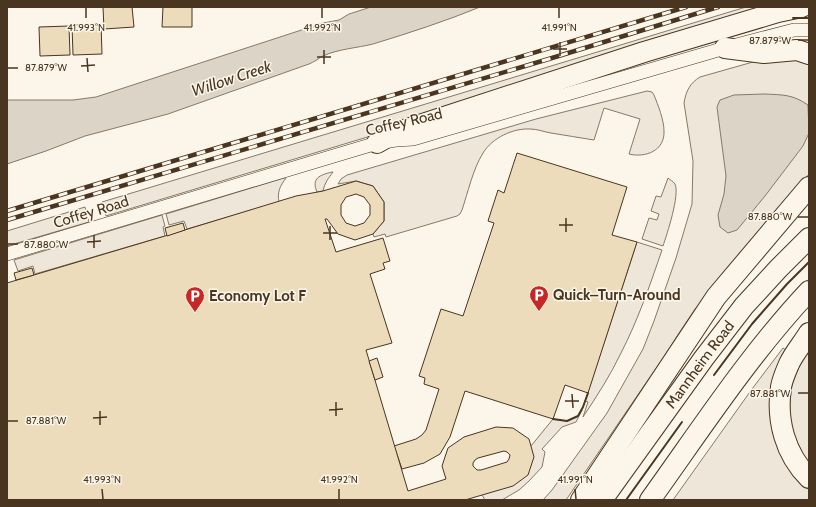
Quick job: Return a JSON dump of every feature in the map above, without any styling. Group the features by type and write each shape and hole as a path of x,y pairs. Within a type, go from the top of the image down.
{"main road":[{"path":"378,143 395,133 644,52 778,12 802,7"},
{"path":"725,48 764,53 797,50 809,54"},
{"path":"580,500 716,297 809,187"},
{"name":"Mannheim Road","path":"602,500 704,358 744,306 809,238"},
{"path":"650,500 753,356 786,315 809,291"},
{"path":"809,333 790,363 781,386 779,411 784,437 794,458 809,478"}],"street":[{"name":"Coffey Road","path":"7,254 378,143 413,139 725,48 794,30 809,30"}],"shaded area":[{"path":"746,7 776,7 437,116 106,216 102,202"},
{"path":"767,58 795,59 809,65 809,174 695,309 566,500 543,500 552,490 607,413 643,349 654,321 676,258 692,204 693,161 684,103 687,91 700,77"},
{"path":"647,91 652,92 654,95 664,127 661,144 653,152 641,155 629,154 640,119 604,108 594,140 548,133 533,129 523,129 510,132 492,143 479,159 462,210 457,216 386,237 385,234 374,237 373,234 384,221 384,202 373,186 356,181 338,184 341,179 347,175 536,119"},
{"path":"333,172 323,191 317,192 315,187 316,180 324,174"},
{"path":"286,178 279,192 279,202 187,229 184,221 169,225 166,214"},
{"path":"668,178 675,184 676,197 663,246 642,239 649,218 657,220 659,214 651,211 656,196 661,197"},
{"path":"85,207 89,222 7,246 7,231"},
{"path":"162,215 165,226 163,227 165,236 35,274 33,266 18,271 14,260"},
{"path":"637,242 662,250 627,341 608,378 583,417 588,402 585,401"},
{"path":"783,348 787,351 776,375 801,483 809,490 809,500 673,500 752,389"},
{"path":"809,348 809,463 803,456 792,430 790,403 793,383 798,369"},
{"path":"582,410 576,422 562,427 542,449 545,452 542,467 529,481 519,490 502,500 485,500 482,495 531,446 553,419 567,421 578,416"}],"water":[{"name":"Willow Creek","path":"371,7 480,7 387,40 341,50 323,56 309,64 168,114 85,136 7,164 7,100 73,100 96,97 323,23 339,20 349,14"},
{"path":"764,94 792,97 808,105 809,133 803,146 765,196 737,230 728,233 720,227 718,215 724,194 726,176 717,107 720,100 734,95"}],"building":[{"path":"103,7 132,7 134,27 104,29"},
{"path":"163,7 192,7 192,27 162,27"},
{"path":"101,24 102,54 73,55 72,25"},
{"path":"69,26 70,55 40,56 39,27"},
{"name":"Quick–Turn-Around","path":"517,153 627,187 612,235 637,242 588,393 565,385 553,419 465,391 450,437 440,454 424,463 402,469 394,446 416,439 426,430 439,389 424,384 425,378 419,376 441,309 463,316 494,223 488,221 498,190 504,193"},
{"name":"Economy Lot F","path":"356,181 373,186 384,202 384,221 373,234 355,240 338,234 327,219 325,219 336,252 383,238 390,261 383,263 385,269 370,274 392,343 366,350 408,491 446,479 442,466 448,448 464,437 496,427 513,428 529,439 534,457 528,475 513,486 465,500 7,500 7,283 296,196 323,191","holes":["356,194 364,197 370,205 370,215 364,223 355,226 346,223 341,215 341,205 346,197","504,451 510,455 507,462 481,470 477,470 473,466 473,463 478,458"]},
{"path":"183,223 185,230 167,236 165,228"},
{"path":"32,268 34,275 16,280 14,273"},
{"path":"377,358 383,377 375,380 369,361"}],"railway":[{"path":"7,211 686,7"},
{"path":"7,220 552,58 718,7"}],"wall":[{"path":"793,18 809,18"},
{"path":"714,375 752,324 787,284 809,262"},
{"path":"553,419 567,421 578,416 588,393"},
{"path":"626,500 682,422"}],"place":[{"name":"Quick–Turn-Around","path":"539,312"},
{"name":"Economy Lot F","path":"195,313"}]}
